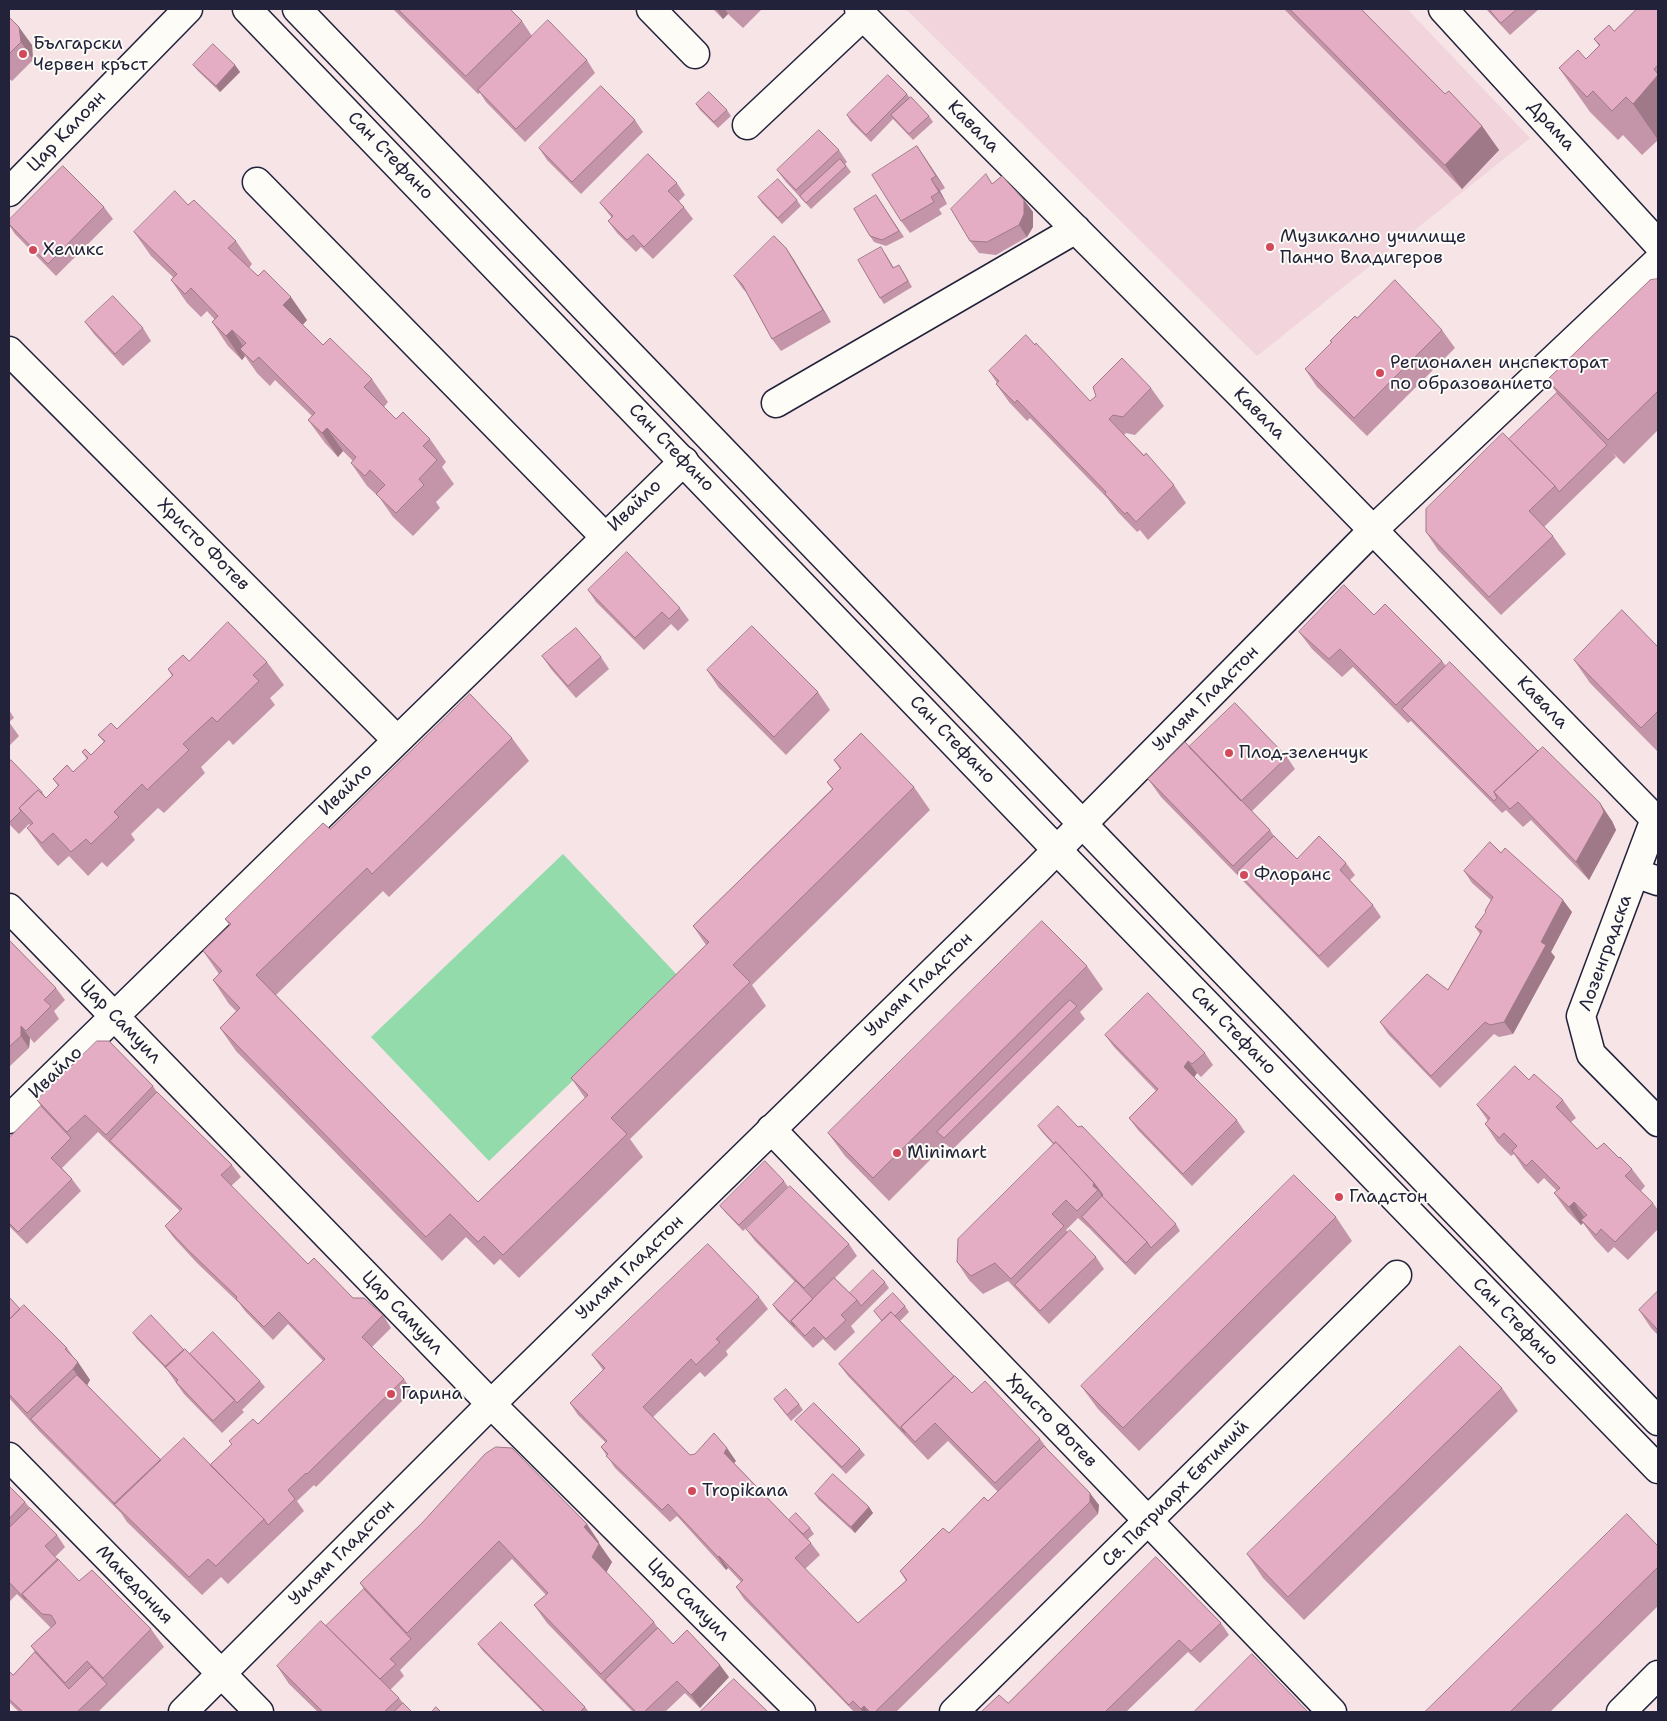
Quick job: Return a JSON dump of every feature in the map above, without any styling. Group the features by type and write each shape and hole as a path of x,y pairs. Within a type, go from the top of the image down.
{"street":[{"name":"Цар Калоян","path":"9,192 188,9"},
{"name":"Сан Стефано","path":"247,9 1056,849 1658,1469"},
{"name":"Сан Стефано","path":"297,9 1658,1421"},
{"path":"652,9 695,54"},
{"name":"Драма","path":"1443,9 1658,244"},
{"path":"747,125 861,13"},
{"name":"Кавала","path":"861,13 1657,819"},
{"path":"258,182 604,536"},
{"path":"776,403 1076,229"},
{"name":"Уилям Гладстон","path":"183,1712 491,1404 1036,871 1373,530 1658,261"},
{"name":"Христо Фотев","path":"9,350 397,740"},
{"name":"Ивайло","path":"9,1119 604,536 684,461"},
{"name":"Лозенградска","path":"1657,819 1647,877 1581,1016 1591,1054 1658,1122"},
{"name":"Цар Самуил","path":"9,908 491,1404 802,1712"},
{"name":"Христо Фотев","path":"771,1129 1332,1712"},
{"name":"Св. Патриарх Евтимий","path":"954,1712 1397,1275"},
{"name":"Македония","path":"9,1457 259,1712"},
{"path":"1620,1712 1658,1675"}],"shaded area":[{"name":"Музикално училище Панчо Владигеров","path":"906,9 1407,9 1530,138 1257,356"}],"green space":[{"path":"563,854 680,978 489,1161 371,1037"}],"building":[{"path":"398,9 510,9 522,21 466,76"},
{"path":"1290,9 1361,9 1445,94 1449,91 1482,126 1445,165"},
{"path":"1489,9 1517,9 1501,23"},
{"path":"1637,9 1658,9 1658,65 1654,69 1658,75 1633,104 1626,97 1612,111 1593,91 1587,97 1559,68 1578,50 1586,59 1600,45 1594,39 1609,25 1614,31"},
{"path":"9,17 19,27 21,42 9,54"},
{"path":"548,20 587,60 516,129 478,90"},
{"path":"213,44 235,65 216,86 193,65"},
{"path":"888,75 907,94 866,135 847,115"},
{"path":"601,86 635,120 572,182 539,148"},
{"path":"709,92 727,110 714,122 696,104"},
{"path":"911,97 929,116 909,134 891,115"},
{"path":"819,130 839,150 796,190 777,170"},
{"path":"917,146 936,176 931,179 939,192 931,197 934,202 901,221 872,175"},
{"path":"648,154 677,183 668,191 684,207 644,247 633,235 627,240 608,221 613,216 600,203"},
{"path":"840,159 846,166 806,203 800,196"},
{"path":"63,166 104,207 48,264 9,224 9,220"},
{"path":"986,174 992,184 1002,176 1024,200 1024,214 1019,225 987,242 970,241 951,209"},
{"path":"778,179 797,200 778,218 758,197"},
{"path":"175,191 188,205 194,200 236,241 228,248 258,276 264,270 291,297 283,305 323,345 330,338 372,379 364,387 396,419 403,412 430,439 423,446 437,460 419,479 424,485 396,513 376,494 385,485 370,470 365,476 351,463 356,457 327,428 322,433 308,420 315,413 259,357 253,362 240,349 246,343 232,330 226,336 212,322 218,316 191,288 185,294 171,280 177,274 134,232"},
{"path":"876,195 899,231 882,240 870,236 854,209"},
{"path":"774,236 786,248 823,310 772,339 742,284 734,276"},
{"path":"881,247 893,268 899,265 908,281 880,298 858,260"},
{"path":"1658,279 1658,391 1608,440 1547,380 1650,280"},
{"name":"Регионален инспекторат по образованието","path":"1395,280 1442,330 1354,418 1305,369 1355,316 1357,318"},
{"path":"113,296 143,328 115,354 85,322"},
{"path":"1026,335 1035,345 1036,343 1090,401 1096,396 1093,387 1122,358 1151,388 1123,417 1113,415 1109,419 1144,456 1146,453 1174,485 1136,522 1105,494 1106,492 1017,400 1015,403 996,384 999,381 989,371"},
{"path":"1557,393 1607,445 1559,492 1509,439"},
{"path":"1503,433 1555,486 1529,511 1553,536 1489,597 1426,532 1426,509"},
{"path":"627,552 680,608 669,619 662,612 635,638 588,590"},
{"path":"1344,585 1374,615 1385,604 1442,661 1396,705 1340,649 1329,659 1299,632"},
{"path":"1622,610 1658,647 1658,711 1641,728 1574,660"},
{"path":"228,622 267,662 253,675 259,681 217,722 212,717 183,744 189,750 147,790 142,784 114,812 119,817 91,844 86,839 71,852 53,833 42,843 27,828 33,823 19,808 38,790 46,798 59,785 53,779 67,765 73,772 88,758 82,752 85,749 91,755 105,741 98,735 111,723 117,729 173,675 168,669 183,655 189,661"},
{"path":"752,626 818,692 774,737 707,670"},
{"path":"576,628 601,657 568,686 542,656"},
{"path":"1450,662 1538,751 1494,792 1497,798 1494,801 1402,709"},
{"path":"470,694 512,738 372,874 367,868 256,975 478,1202 588,1095 571,1078 709,942 693,926 833,789 827,782 841,768 834,760 861,733 914,787 733,965 750,982 611,1118 627,1134 503,1255 484,1236 478,1242 450,1214 426,1237 220,1028 240,1008 213,980 222,971 203,951 231,924 225,919 323,823 330,829"},
{"path":"1235,703 1287,757 1241,801 1189,747"},
{"path":"1185,742 1270,830 1233,866 1148,779"},
{"path":"1543,747 1600,803 1604,812 1576,862 1518,802 1510,809 1494,792"},
{"path":"11,760 42,792 38,790 19,808 21,811 10,822 9,763"},
{"path":"1274,836 1297,859 1319,836 1346,863 1340,870 1373,905 1319,956 1237,872"},
{"path":"1490,842 1501,853 1505,848 1563,900 1541,942 1546,945 1504,1022 1490,1025 1485,1022 1431,1076 1380,1022 1427,974 1448,990 1482,931 1475,927 1486,912 1493,897 1464,871"},
{"path":"1042,921 1087,966 873,1178 828,1133"},
{"path":"9,940 56,988 44,1000 51,1006 26,1031 21,1026 21,1036 9,1047"},
{"path":"1148,993 1205,1053 1192,1064 1188,1061 1184,1067 1237,1120 1183,1174 1129,1118 1158,1089 1105,1035"},
{"path":"1070,1000 1077,1006 944,1138 937,1132"},
{"path":"97,1041 109,1041 153,1086 106,1135 85,1115 67,1132 37,1100"},
{"path":"1515,1066 1529,1080 1534,1074 1563,1100 1556,1107 1597,1149 1604,1143 1620,1157 1632,1169 1625,1176 1653,1203 1615,1242 1601,1229 1596,1235 1581,1220 1587,1215 1574,1202 1569,1207 1554,1193 1560,1188 1532,1160 1526,1166 1512,1151 1517,1146 1504,1133 1499,1138 1485,1124 1490,1118 1477,1105"},
{"path":"157,1092 232,1165 221,1175 308,1264 314,1258 353,1298 364,1298 383,1315 362,1337 404,1379 307,1474 288,1490 295,1499 268,1525 210,1465 232,1444 229,1441 253,1419 258,1424 325,1359 279,1312 264,1327 236,1299 237,1297 165,1226 182,1209 110,1141"},
{"path":"41,1106 71,1138 51,1158 72,1179 18,1232 9,1223 9,1138"},
{"path":"1058,1106 1078,1127 1082,1126 1176,1224 1151,1248 1102,1196 1094,1183 1056,1142 1054,1144 1038,1126"},
{"path":"1056,1142 1094,1183 1093,1186 1098,1190 1077,1211 1066,1200 1052,1214 1064,1226 1011,1279 995,1263 971,1276 957,1262 958,1239"},
{"path":"765,1161 784,1181 739,1225 720,1206"},
{"path":"1294,1175 1336,1217 1123,1428 1081,1386"},
{"path":"790,1186 849,1244 804,1288 746,1229"},
{"path":"1102,1196 1147,1242 1126,1263 1082,1217"},
{"path":"1070,1230 1096,1257 1040,1311 1015,1285"},
{"path":"708,1244 759,1297 716,1339 720,1342 696,1365 691,1359 643,1407 690,1455 695,1454 714,1433 727,1448 724,1453 811,1543 795,1558 858,1623 907,1580 900,1571 943,1528 949,1533 984,1497 988,1501 1044,1446 1090,1493 1090,1502 875,1712 870,1712 864,1706 861,1709 853,1701 849,1705 736,1587 743,1580 718,1557 668,1504 662,1510 606,1456 608,1454 601,1447 607,1441 570,1403 605,1368 592,1355"},
{"path":"873,1270 885,1282 861,1306 850,1293"},
{"path":"834,1278 857,1300 841,1315 846,1320 826,1339 814,1327 805,1336 791,1321"},
{"path":"796,1281 813,1299 791,1321 795,1327 773,1305"},
{"path":"1658,1291 1658,1330 1639,1310"},
{"path":"893,1293 905,1306 895,1316 891,1312 882,1321 874,1311"},
{"path":"9,1297 20,1309 9,1320"},
{"path":"24,1305 67,1348 65,1349 78,1362 27,1413 9,1394 9,1320"},
{"path":"891,1312 954,1376 901,1427 905,1433 839,1364"},
{"path":"151,1315 184,1350 166,1367 133,1333"},
{"path":"213,1332 260,1381 237,1403 190,1354"},
{"path":"1460,1346 1502,1388 1288,1597 1247,1554"},
{"path":"185,1349 235,1400 213,1421 176,1382 178,1380 165,1367"},
{"path":"77,1375 161,1460 115,1504 31,1419"},
{"path":"955,1376 972,1393 985,1381 1040,1439 995,1483 935,1423 915,1442 901,1427"},
{"path":"786,1389 799,1404 787,1415 774,1399"},
{"path":"814,1403 860,1449 842,1467 795,1421"},
{"path":"184,1438 264,1519 216,1566 208,1559 189,1577 114,1504"},
{"path":"496,1447 512,1448 587,1524 584,1527 599,1544 592,1557 654,1622 601,1674 534,1605 548,1593 499,1541 407,1633 360,1583 422,1523 485,1454"},
{"path":"833,1474 869,1507 851,1527 815,1494"},
{"path":"9,1486 25,1502 9,1519"},
{"path":"30,1508 57,1535 45,1546 58,1560 22,1594 26,1600 9,1582 9,1528"},
{"path":"796,1513 810,1528 803,1534 789,1520"},
{"path":"1627,1514 1658,1546 1658,1567 1510,1712 1425,1712"},
{"path":"1156,1557 1221,1623 1191,1651 1179,1640 1105,1712 981,1712 999,1695 1008,1703"},
{"path":"58,1559 79,1581 92,1570 151,1629 103,1678 87,1661 65,1683 31,1646 56,1623 51,1615 42,1614 22,1594"},
{"path":"364,1589 411,1639 390,1659 396,1664 380,1679 326,1626"},
{"path":"321,1621 399,1698 384,1712 323,1712 277,1666"},
{"path":"501,1622 585,1707 580,1712 545,1712 478,1644"},
{"path":"658,1628 673,1644 687,1630 720,1665 691,1695 677,1681 644,1712 636,1712 605,1680"},
{"path":"35,1652 69,1689 91,1667 107,1684 77,1712 23,1712 9,1699 9,1673 13,1675"},
{"path":"1252,1654 1308,1712 1194,1712"},
{"path":"734,1679 768,1712 700,1712"},
{"path":"403,1703 412,1712 394,1712"},
{"path":"436,1707 441,1712 432,1712"}],"place":[{"name":"Български Червен кръст","path":"23,54"},
{"name":"Музикално училище Панчо Владигеров","path":"1270,247"},
{"name":"Хеликс","path":"33,250"},
{"name":"Регионален инспекторат по образованието","path":"1380,373"},
{"name":"Плод-зеленчук","path":"1229,753"},
{"name":"Флоранс","path":"1244,875"},
{"name":"Minimart","path":"897,1153"},
{"name":"Гладстон","path":"1339,1197"},
{"name":"Гарина","path":"391,1394"},
{"name":"Tropikana","path":"692,1491"}]}
